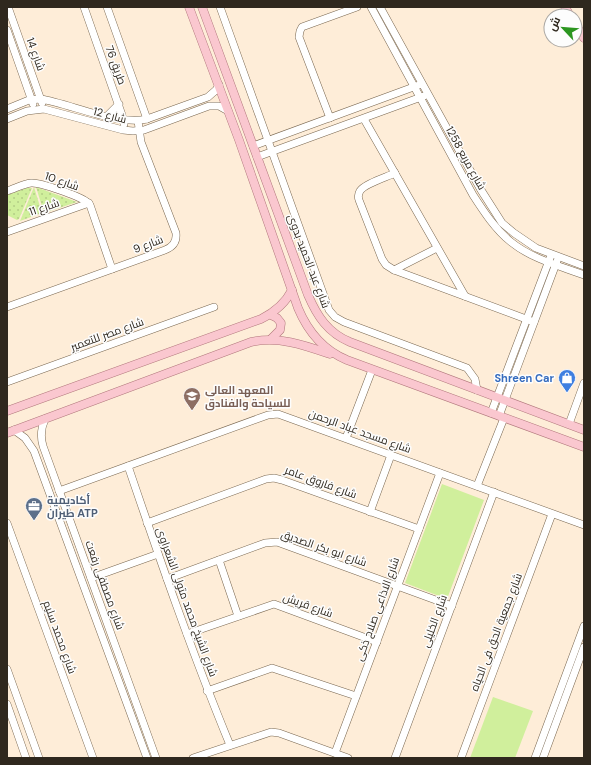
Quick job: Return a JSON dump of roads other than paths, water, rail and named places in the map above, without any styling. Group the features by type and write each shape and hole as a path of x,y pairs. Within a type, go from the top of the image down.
{"main road":[{"path":"189,7 219,85 302,317 312,333 323,346 338,357"},
{"name":"شارع عبد الحميد بدوى","path":"202,7 308,295 320,320 338,336 350,342 584,430"},
{"path":"7,411 271,315 281,306 292,290"},
{"path":"271,315 278,318 281,323 280,330 271,339"},
{"path":"10,432 241,345 271,339 298,344 338,357 584,447"}],"street":[{"name":"شارع 14","path":"8,7 44,109"},
{"name":"طريق 76","path":"84,7 119,104 124,120 123,130"},
{"path":"107,7 147,119"},
{"path":"220,7 267,140 332,314 344,322 467,368 475,379 477,390"},
{"path":"330,118 299,37 299,33 302,27 357,7"},
{"name":"شارع مربع 1258","path":"371,7 418,85 473,195 486,214 508,240 520,249 552,264 584,275"},
{"name":"شارع مربع 1258","path":"380,7 418,85"},
{"name":"شارع 14","path":"7,30 35,109"},
{"name":"شارع 12","path":"7,109 32,100 41,99 106,116 138,121 208,97 214,93 219,85"},
{"path":"253,146 418,85"},
{"path":"257,157 424,96"},
{"name":"شارع مربع 1258","path":"424,96 497,216 508,228 528,243 555,256 584,266"},
{"path":"106,116 119,104"},
{"name":"شارع 12","path":"7,119 27,111 44,109 123,130 138,131 209,106 219,106 228,111"},
{"path":"364,119 465,296"},
{"name":"شارع 9","path":"7,307 167,249 174,244 176,240 175,230 141,142 138,131 138,121"},
{"path":"395,173 365,186 361,189 358,195 382,259 388,267 531,320"},
{"name":"شارع 10","path":"7,191 36,183 89,203 112,269"},
{"path":"473,195 481,190"},
{"name":"شارع 11","path":"7,232 89,203"},
{"path":"394,270 437,248"},
{"path":"477,486 498,416 501,399 555,256"},
{"name":"شارع مصر للتعمير","path":"7,382 214,307"},
{"path":"346,438 372,370"},
{"path":"569,424 584,383"},
{"name":"شارع مسجد عباد الرحمن","path":"59,491 271,414 281,414 584,525"},
{"name":"شارع مصطفى رفعت","path":"45,419 42,430 42,441 156,758"},
{"name":"شارع مصطفى رفعت","path":"10,432 25,438 32,446 147,758"},
{"path":"32,446 34,441 42,441"},
{"path":"370,512 391,454"},
{"name":"شارع الشيخ محمد متولى الشعراوى","path":"128,466 207,690 230,745"},
{"name":"شارع الاذاعى صلاح ذكى","path":"335,753 440,472"},
{"name":"شارع فاروق عامر","path":"147,523 270,478 282,480 418,530"},
{"name":"شارع الخليلى","path":"395,758 494,492"},
{"name":"شارع جمعية الحق فى الحياه","path":"461,758 552,514"},
{"name":"شارع محمد سليم","path":"7,523 93,758"},
{"name":"شارع ابو بكر الصديق","path":"167,579 265,543 277,542 452,606"},
{"path":"91,578 158,554"},
{"path":"219,560 238,616"},
{"name":"شارع قريش","path":"187,634 271,605 277,605 377,642"},
{"path":"543,758 581,652 584,626"},
{"path":"535,758 581,652"},
{"path":"207,690 272,668 356,696"},
{"path":"7,669 39,758"},
{"path":"7,704 26,758"},
{"path":"193,758 265,733 274,732 348,758"}],"place":[{"name":"Shreen Car","path":"567,393"},
{"name":"المعهد العالى للسياحة والفنادق","path":"192,411"},
{"name":"أكاديمية طيران ATP","path":"34,521"}]}
